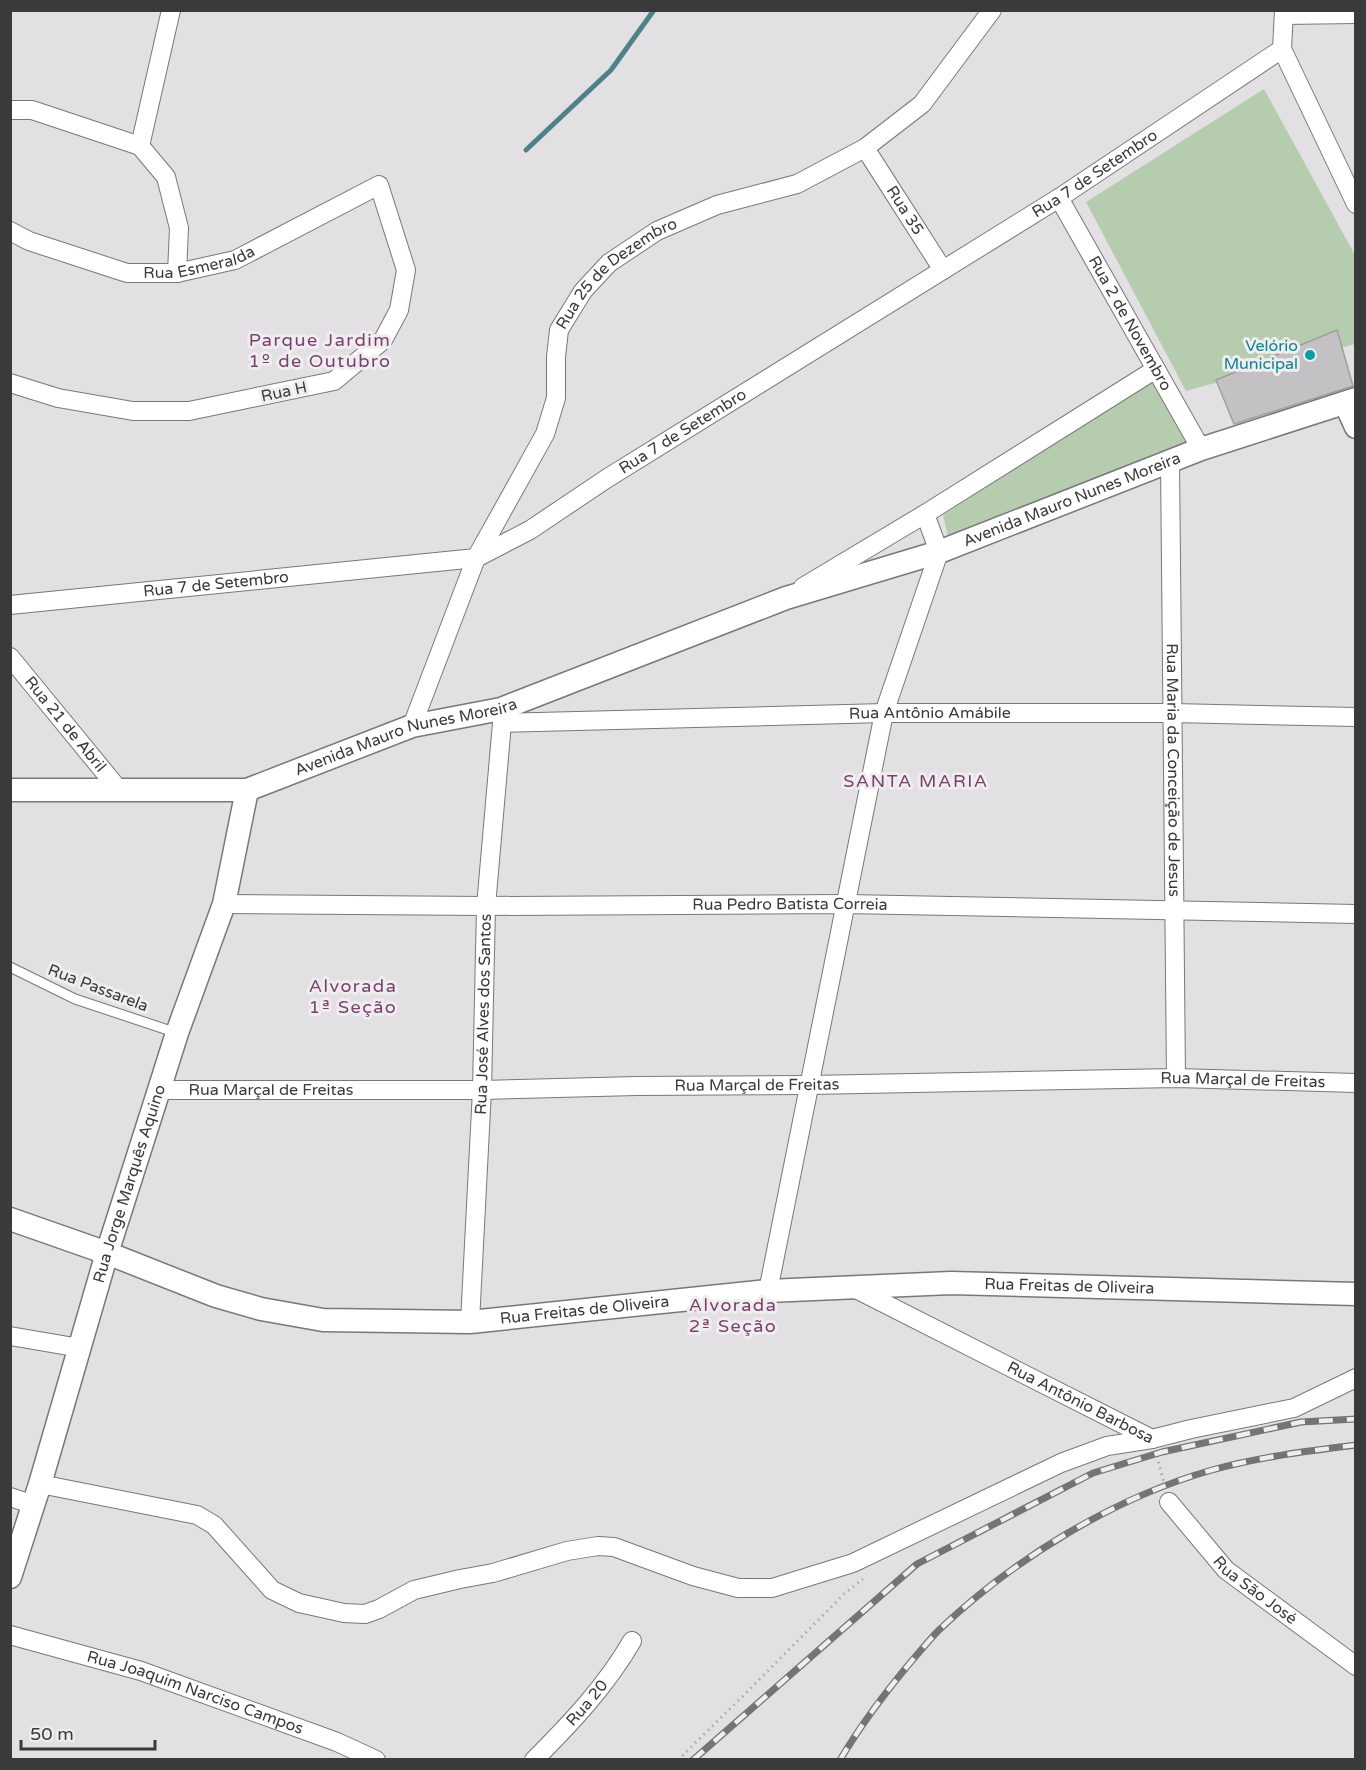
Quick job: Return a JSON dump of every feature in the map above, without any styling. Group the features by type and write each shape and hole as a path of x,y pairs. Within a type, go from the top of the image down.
{"street":[{"path":"140,146 171,10"},
{"name":"Rua 25 de Dezembro","path":"412,726 476,558 545,434 556,398 556,357 559,330 583,291 609,263 657,231 717,205 797,184 866,148 922,104 992,10"},
{"path":"1356,14 1284,13 1282,49 1356,204"},
{"name":"Rua 7 de Setembro","path":"10,605 476,558 530,530 606,479 1059,198 1282,49"},
{"path":"10,110 32,110 140,146 165,177 179,228 177,273"},
{"name":"Rua 35","path":"866,148 943,270"},
{"name":"Rua Esmeralda","path":"10,231 29,241 128,273 177,273 235,260 378,184"},
{"name":"Rua H","path":"10,383 58,399 133,411 189,411 334,381 382,340 399,310 406,270 378,184"},
{"name":"Rua 2 de Novembro","path":"1059,198 1201,449"},
{"name":"Avenida Mauro Nunes Moreira","path":"786,598 1156,369"},
{"path":"1350,401 1356,427"},
{"name":"Avenida Mauro Nunes Moreira","path":"10,790 247,790 412,726 501,716 786,598 939,552 1201,449 1350,401"},
{"name":"Rua Maria da Conceição de Jesus","path":"1170,461 1176,1078"},
{"path":"768,1291 884,713 939,552 925,514"},
{"name":"Rua 21 de Abril","path":"10,657 120,791"},
{"name":"Rua Antônio Amábile","path":"501,716 1172,713 1356,717"},
{"name":"Rua José Alves dos Santos","path":"470,1322 482,1090 486,906 501,716"},
{"name":"Rua Jorge Marquês Aquino","path":"10,1577 37,1494 107,1252 177,1033 224,904 247,790"},
{"name":"Rua Pedro Batista Correia","path":"224,904 486,906 846,904 1356,914"},
{"name":"Rua Marçal de Freitas","path":"159,1090 482,1090 1176,1078 1356,1083"},
{"name":"Rua Freitas de Oliveira","path":"10,1219 107,1252 216,1296 261,1309 323,1320 470,1322 768,1291 951,1283 1356,1294"},
{"name":"Rua Antônio Barbosa","path":"852,1287 1152,1439 1294,1407 1356,1378"},
{"path":"10,1336 80,1348"},
{"path":"10,1497 37,1494 197,1515 214,1525 272,1590 299,1604 344,1613 365,1614 414,1590 493,1573 567,1551 598,1546 614,1547 693,1576 738,1588 772,1588 853,1563 1061,1464 1107,1446 1152,1439"},
{"name":"Rua São José","path":"1169,1502 1226,1570 1356,1666"},
{"name":"Rua Joaquim Narciso Campos","path":"10,1635 141,1671 337,1742 376,1760"},
{"name":"Rua 20","path":"534,1760 574,1720 617,1667 632,1641"}],"lane":[{"name":"Rua Passarela","path":"10,967 75,999 177,1033"}],"path":[{"path":"1152,1439 1169,1502"},
{"path":"678,1760 844,1594 871,1574"}],"green space":[{"path":"1264,89 1355,255 1355,344 1186,391 1086,202"},
{"path":"1155,379 1192,446 949,541 943,515"}],"building":[{"name":"Velório Municipal","path":"1337,330 1353,386 1234,424 1216,380"}],"waterway":[{"path":"526,150 611,70 654,10"}],"railway":[{"path":"693,1760 917,1564 1093,1473 1162,1452 1301,1422 1356,1419"},
{"path":"840,1760 885,1694 939,1630 999,1579 1066,1534 1138,1497 1212,1470 1265,1458 1356,1445"}],"place":[{"name":"Velório Municipal","path":"1310,355"}],"district":[{"name":"Parque Jardim 1º de Outubro","path":"320,350"},
{"name":"SANTA MARIA","path":"916,781"},
{"name":"Alvorada 1ª Seção","path":"353,996"},
{"name":"Alvorada 2ª Seção","path":"733,1315"}]}
